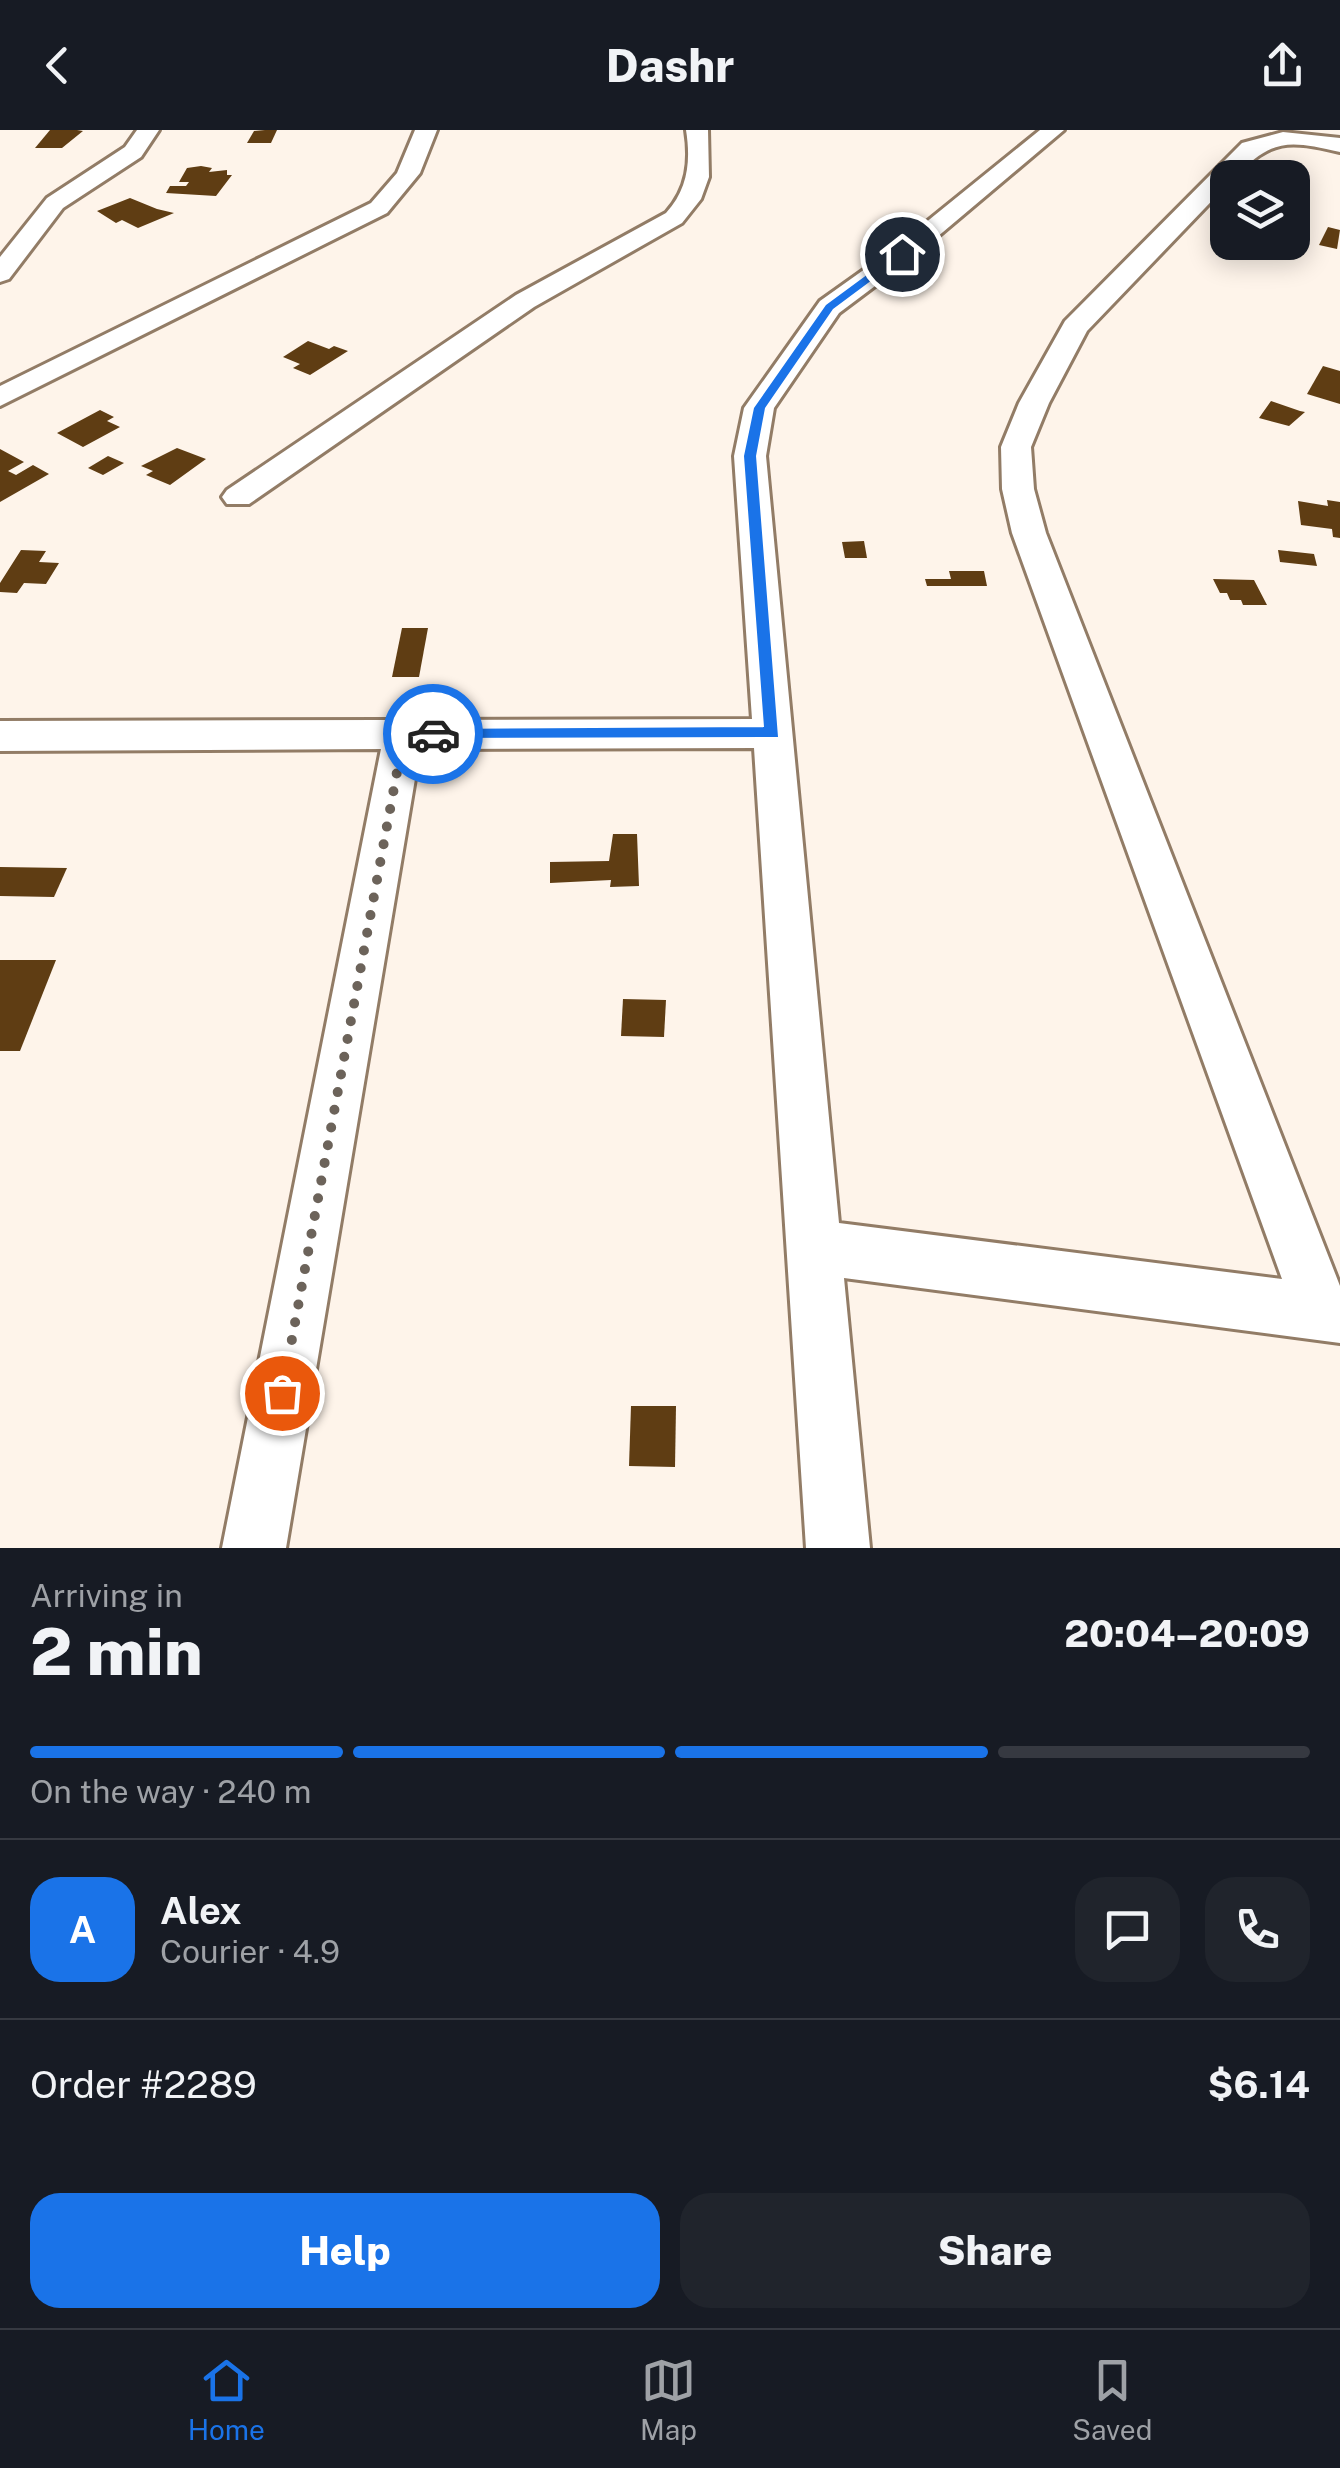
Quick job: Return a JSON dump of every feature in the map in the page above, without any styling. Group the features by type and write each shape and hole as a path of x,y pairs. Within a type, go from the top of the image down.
{"street":[{"path":"0,274 56,203 134,152 148,130"},
{"path":"0,396 379,208 403,186 414,168 426,130"},
{"path":"238,498 525,301 674,218 688,201 700,169 697,130"},
{"path":"838,1548 750,456 759,408 829,307 902,254 1052,130"},
{"path":"814,1247 1331,1313 1029,533 1018,488 1016,447 1034,403 1075,327 1250,148 1267,139 1290,137 1340,145"},
{"path":"0,736 772,733"},
{"path":"254,1548 404,734"}],"building":[{"path":"50,130 83,131 62,148 35,148"},
{"path":"277,130 271,143 247,143 254,131"},
{"path":"187,168 212,168 209,172 227,170 227,175 232,175 216,196 166,193 170,186 186,186 189,182 179,182"},
{"path":"130,198 174,213 138,228 122,220 116,223 97,211"},
{"path":"1328,227 1340,230 1337,249 1319,245"},
{"path":"308,341 348,351 310,375 293,368 300,364 283,357"},
{"path":"1323,366 1340,371 1340,404 1307,394"},
{"path":"1271,401 1305,412 1289,426 1259,418"},
{"path":"100,410 114,417 107,421 120,427 83,447 57,433"},
{"path":"177,448 206,459 170,485 146,475 153,471 141,466"},
{"path":"0,449 24,462 8,471 16,475 33,465 49,474 0,502"},
{"path":"108,456 124,463 103,475 88,468"},
{"path":"1327,500 1340,502 1340,538 1333,537 1332,529 1301,525 1298,501 1328,506"},
{"path":"864,541 867,558 845,558 842,542"},
{"path":"21,550 46,551 39,562 59,563 46,584 24,583 17,593 0,592 0,583"},
{"path":"1278,550 1314,554 1317,566 1280,562"},
{"path":"949,571 984,571 987,586 927,586 925,579 951,579"},
{"path":"1213,579 1254,580 1267,605 1243,605 1241,600 1230,600 1227,593 1220,593"},
{"path":"402,628 428,628 419,677 392,677"},
{"path":"613,834 637,834 639,886 610,887 611,880 550,883 550,862 609,861"},
{"path":"0,867 67,868 54,897 0,896"},
{"path":"0,960 56,960 20,1051 0,1051"},
{"path":"623,999 666,1000 664,1037 621,1036"},
{"path":"631,1406 676,1406 675,1467 629,1466"}],"way so far":[{"path":"282,1393 404,734 433,734"}],"route":[{"path":"433,734 772,733 750,456 759,408 829,307 902,254"}]}
